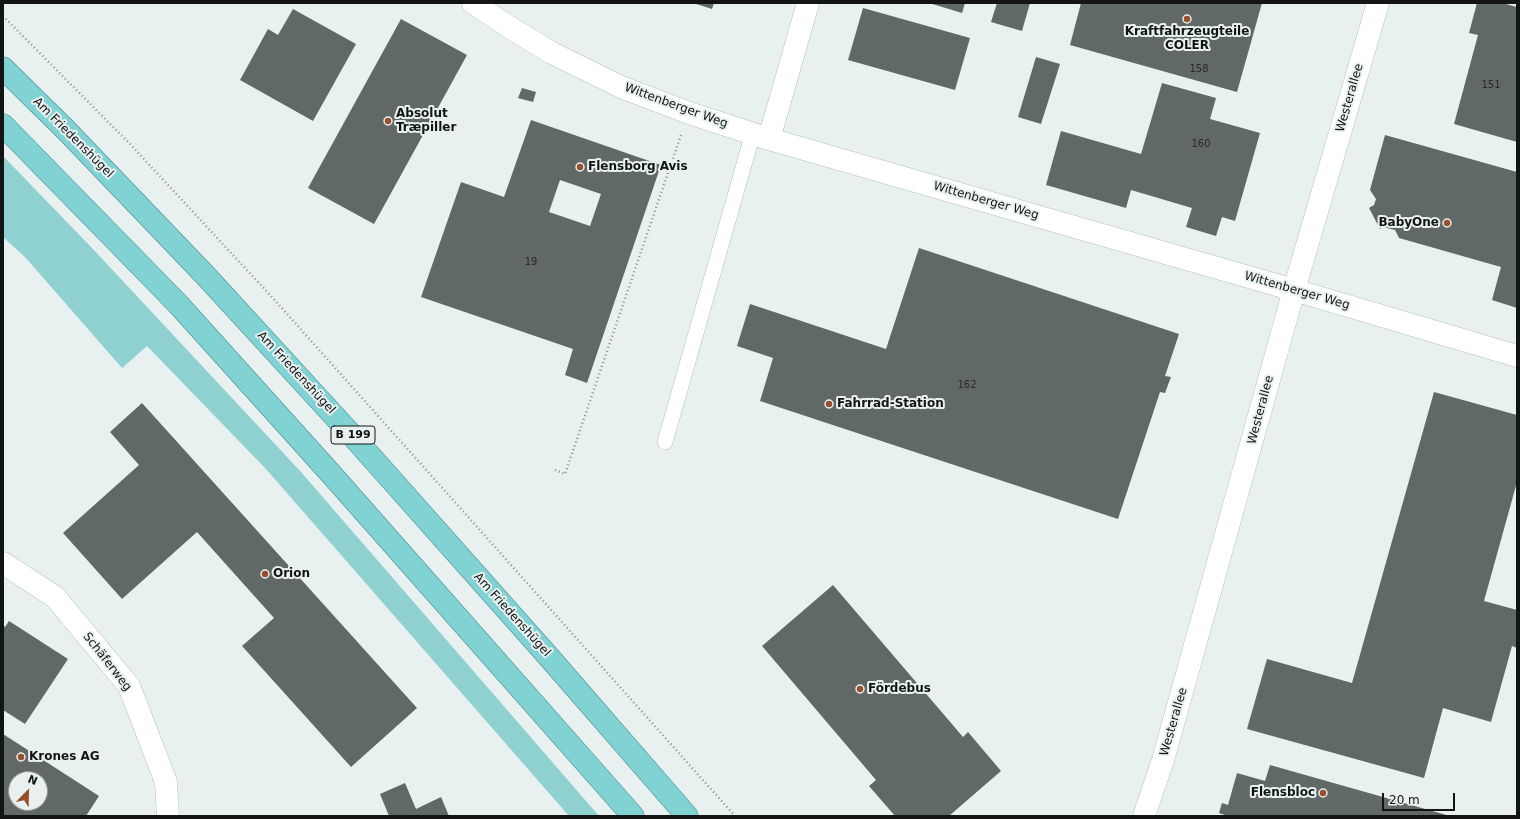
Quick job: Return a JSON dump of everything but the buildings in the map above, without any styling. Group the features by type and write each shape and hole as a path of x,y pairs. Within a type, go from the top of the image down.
{"highway":[{"name":"Am Friedenshügel","path":"3,68 66,130 206,275 328,408 548,656 687,816"},
{"path":"3,125 178,304 332,475 633,816"}],"street":[{"name":"Wittenberger Weg","path":"473,3 552,53 621,87 689,113 761,136 1517,356"},
{"path":"761,136 808,3"},
{"name":"Westerallee","path":"1144,816 1163,760 1294,290 1378,3"},
{"name":"Schäferweg","path":"3,562 55,597 129,686 166,782 168,816"}],"lane":[{"path":"665,442 761,136"}],"path":[{"path":"3,16 130,144 266,290 736,816"},
{"path":"555,470 565,474 689,113"}],"shaded area":[{"path":"3,156 92,248 301,472 599,816 569,816 266,469 147,346 122,368 25,257 3,237"}],"place":[{"name":"Kraftfahrzeugteile COLER","path":"1187,19"},
{"name":"Absolut Træpiller","path":"388,121"},
{"name":"Flensborg Avis","path":"580,167"},
{"name":"BabyOne","path":"1447,223"},
{"name":"Fahrrad-Station","path":"829,404"},
{"name":"Orion","path":"265,574"},
{"name":"Fördebus","path":"860,689"},
{"name":"Krones AG","path":"21,757"},
{"name":"Flensbloc","path":"1323,793"}]}
